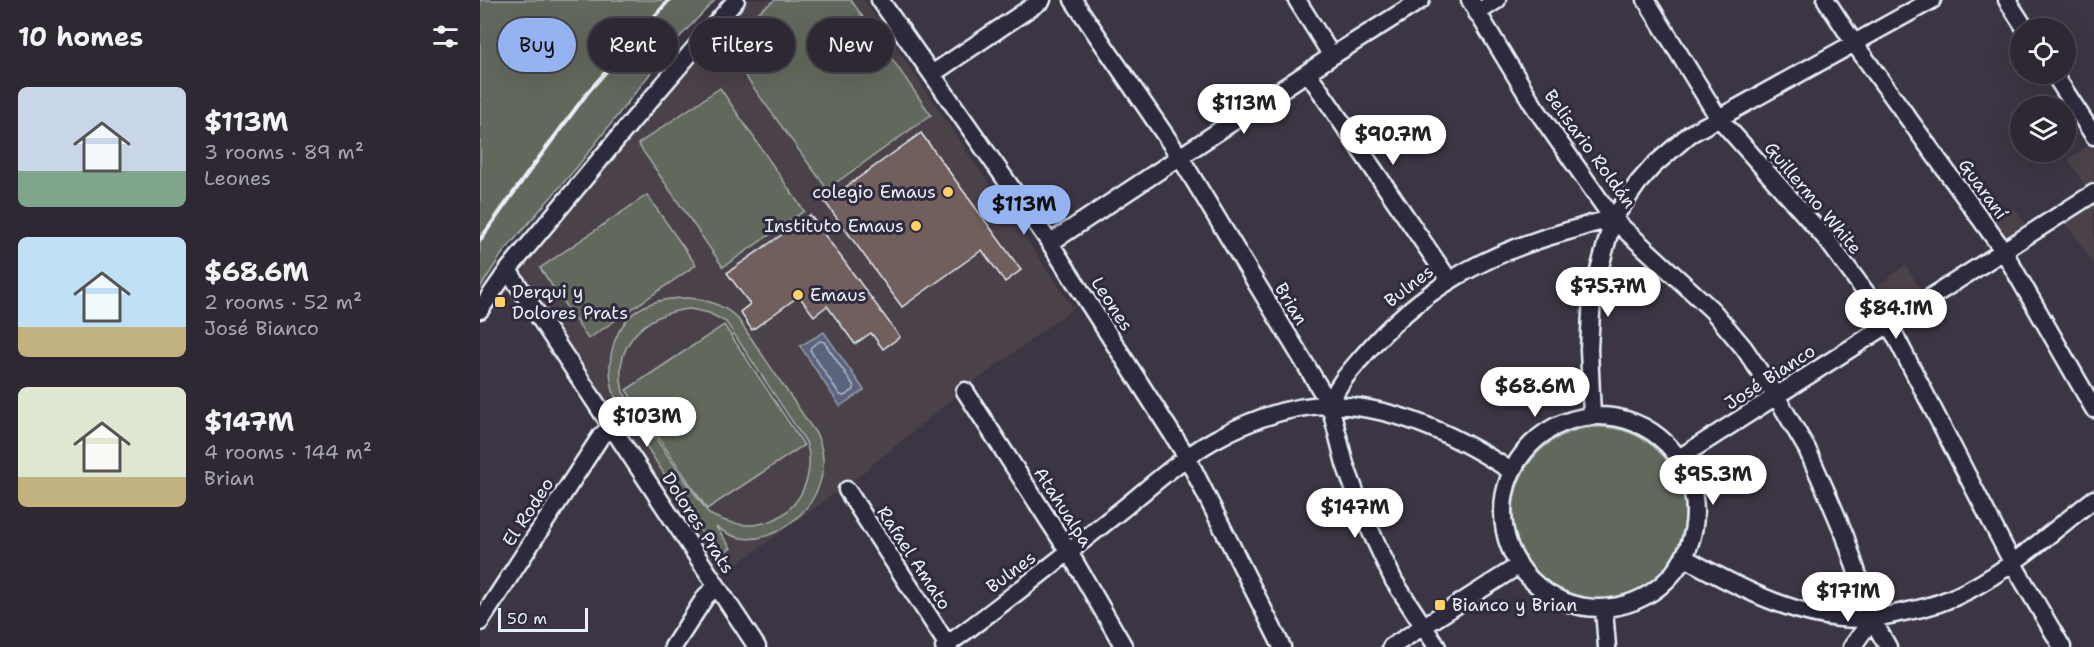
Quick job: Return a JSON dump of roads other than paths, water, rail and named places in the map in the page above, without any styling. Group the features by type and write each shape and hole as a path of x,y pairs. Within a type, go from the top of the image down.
{"street":[{"path":"480,310 508,270 736,0"},
{"name":"Leones","path":"880,0 1050,243 1187,458 1282,647"},
{"path":"932,74 1042,0"},
{"name":"Brian","path":"1073,0 1180,157 1330,405 1345,464 1365,519 1394,581 1437,647"},
{"path":"1297,0 1332,56"},
{"path":"1050,243 1332,56 1421,0"},
{"path":"1473,6 1497,0"},
{"name":"Guillermo White","path":"1646,0 1718,117 1827,240 1889,324 2012,562 2062,647"},
{"name":"Guaraní","path":"1827,0 1854,43 2003,250 2094,409"},
{"path":"1592,416 1589,349 1592,296 1613,219 1638,183 1665,154 1690,134 1932,0"},
{"path":"2007,0 2019,18"},
{"name":"Belisario Roldán","path":"1473,6 1534,106 1613,219 1712,310 1744,348 1776,396 1807,449 1828,496 1845,536 1872,619 1888,647"},
{"path":"1308,73 1449,280"},
{"path":"2060,84 2094,136"},
{"name":"José Bianco","path":"1679,458 2094,193"},
{"name":"Bulnes","path":"947,646 1187,458 1212,441 1259,419 1284,412 1330,405 1338,387 1380,337 1411,308 1449,280 1514,248 1613,219"},
{"name":"Dolores Prats","path":"508,270 757,647"},
{"name":"Atahualpa","path":"965,391 1069,552 1124,647"},
{"path":"1330,405 1394,415 1419,423 1476,450 1511,471"},
{"path":"1592,416 1617,418 1641,425 1662,439 1679,458 1691,481 1696,507 1694,533 1685,558 1664,584 1636,602 1604,609 1571,605 1542,591 1518,566 1508,546 1502,521 1503,495 1511,471 1525,450 1544,433 1567,421 1592,416"},
{"name":"El Rodeo","path":"480,622 601,436 612,427"},
{"name":"Rafael Amato","path":"847,490 947,646"},
{"path":"1685,558 1763,597 1798,610 1835,617 1872,619 1942,602 1968,591 2012,562 2094,499"},
{"path":"1391,647 1518,566"},
{"path":"673,647 706,596 717,586"},
{"path":"1604,609 1607,647"},
{"path":"1852,647 1872,619"}],"water":[{"path":"824,332 864,390 840,406 800,346"}],"railway":[{"path":"480,240 588,92 669,0"}],"place":[{"name":"colegio Emaus","path":"948,192"},
{"name":"Instituto Emaus","path":"916,226"},
{"name":"Emaus","path":"798,295"},
{"name":"Derqui y Dolores Prats","path":"500,302"},
{"name":"Bianco y Brian","path":"1440,605"}]}
